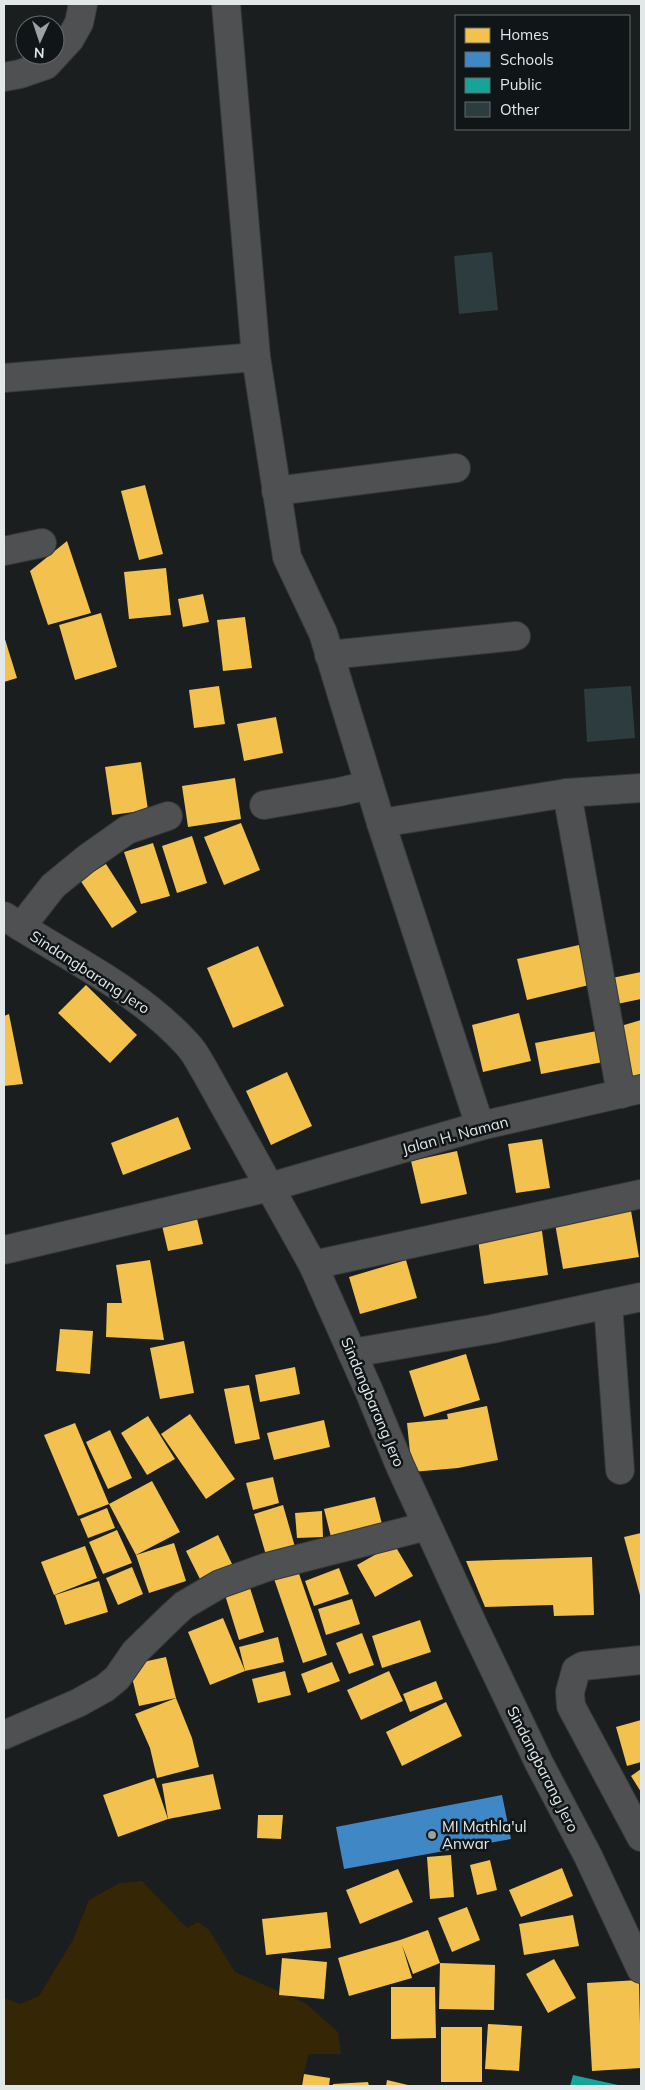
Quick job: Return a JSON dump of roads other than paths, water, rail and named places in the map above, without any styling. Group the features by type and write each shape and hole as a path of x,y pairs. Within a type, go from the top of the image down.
{"street":[{"path":"4,76 20,74 46,65 70,39 79,23 83,4"},
{"path":"226,4 256,357 287,557 323,633 380,822 480,1126"},
{"path":"4,378 256,357"},
{"path":"276,491 456,468"},
{"path":"4,551 42,544"},
{"path":"329,654 516,636"},
{"path":"264,805 369,785"},
{"path":"380,822 567,793 641,788"},
{"path":"567,793 631,1091"},
{"path":"12,922 86,859 127,830 168,816"},
{"name":"Sindangbarang Jero","path":"12,922 124,990 159,1016 189,1046 206,1073 312,1265 428,1526 539,1763 588,1856 639,1960"},
{"name":"Jalan H. Naman","path":"4,1250 270,1187 480,1126 631,1091"},
{"path":"312,1265 641,1194"},
{"path":"352,1353 492,1329 641,1297"},
{"path":"608,1304 620,1470"},
{"path":"4,1735 78,1703 105,1688 117,1678 136,1652 178,1610 220,1584 267,1567 428,1526"},
{"path":"641,1660 583,1666 576,1670 570,1692 571,1706 641,1837"}],"place":[{"name":"MI Mathla'ul Anwar","path":"432,1835"}]}
